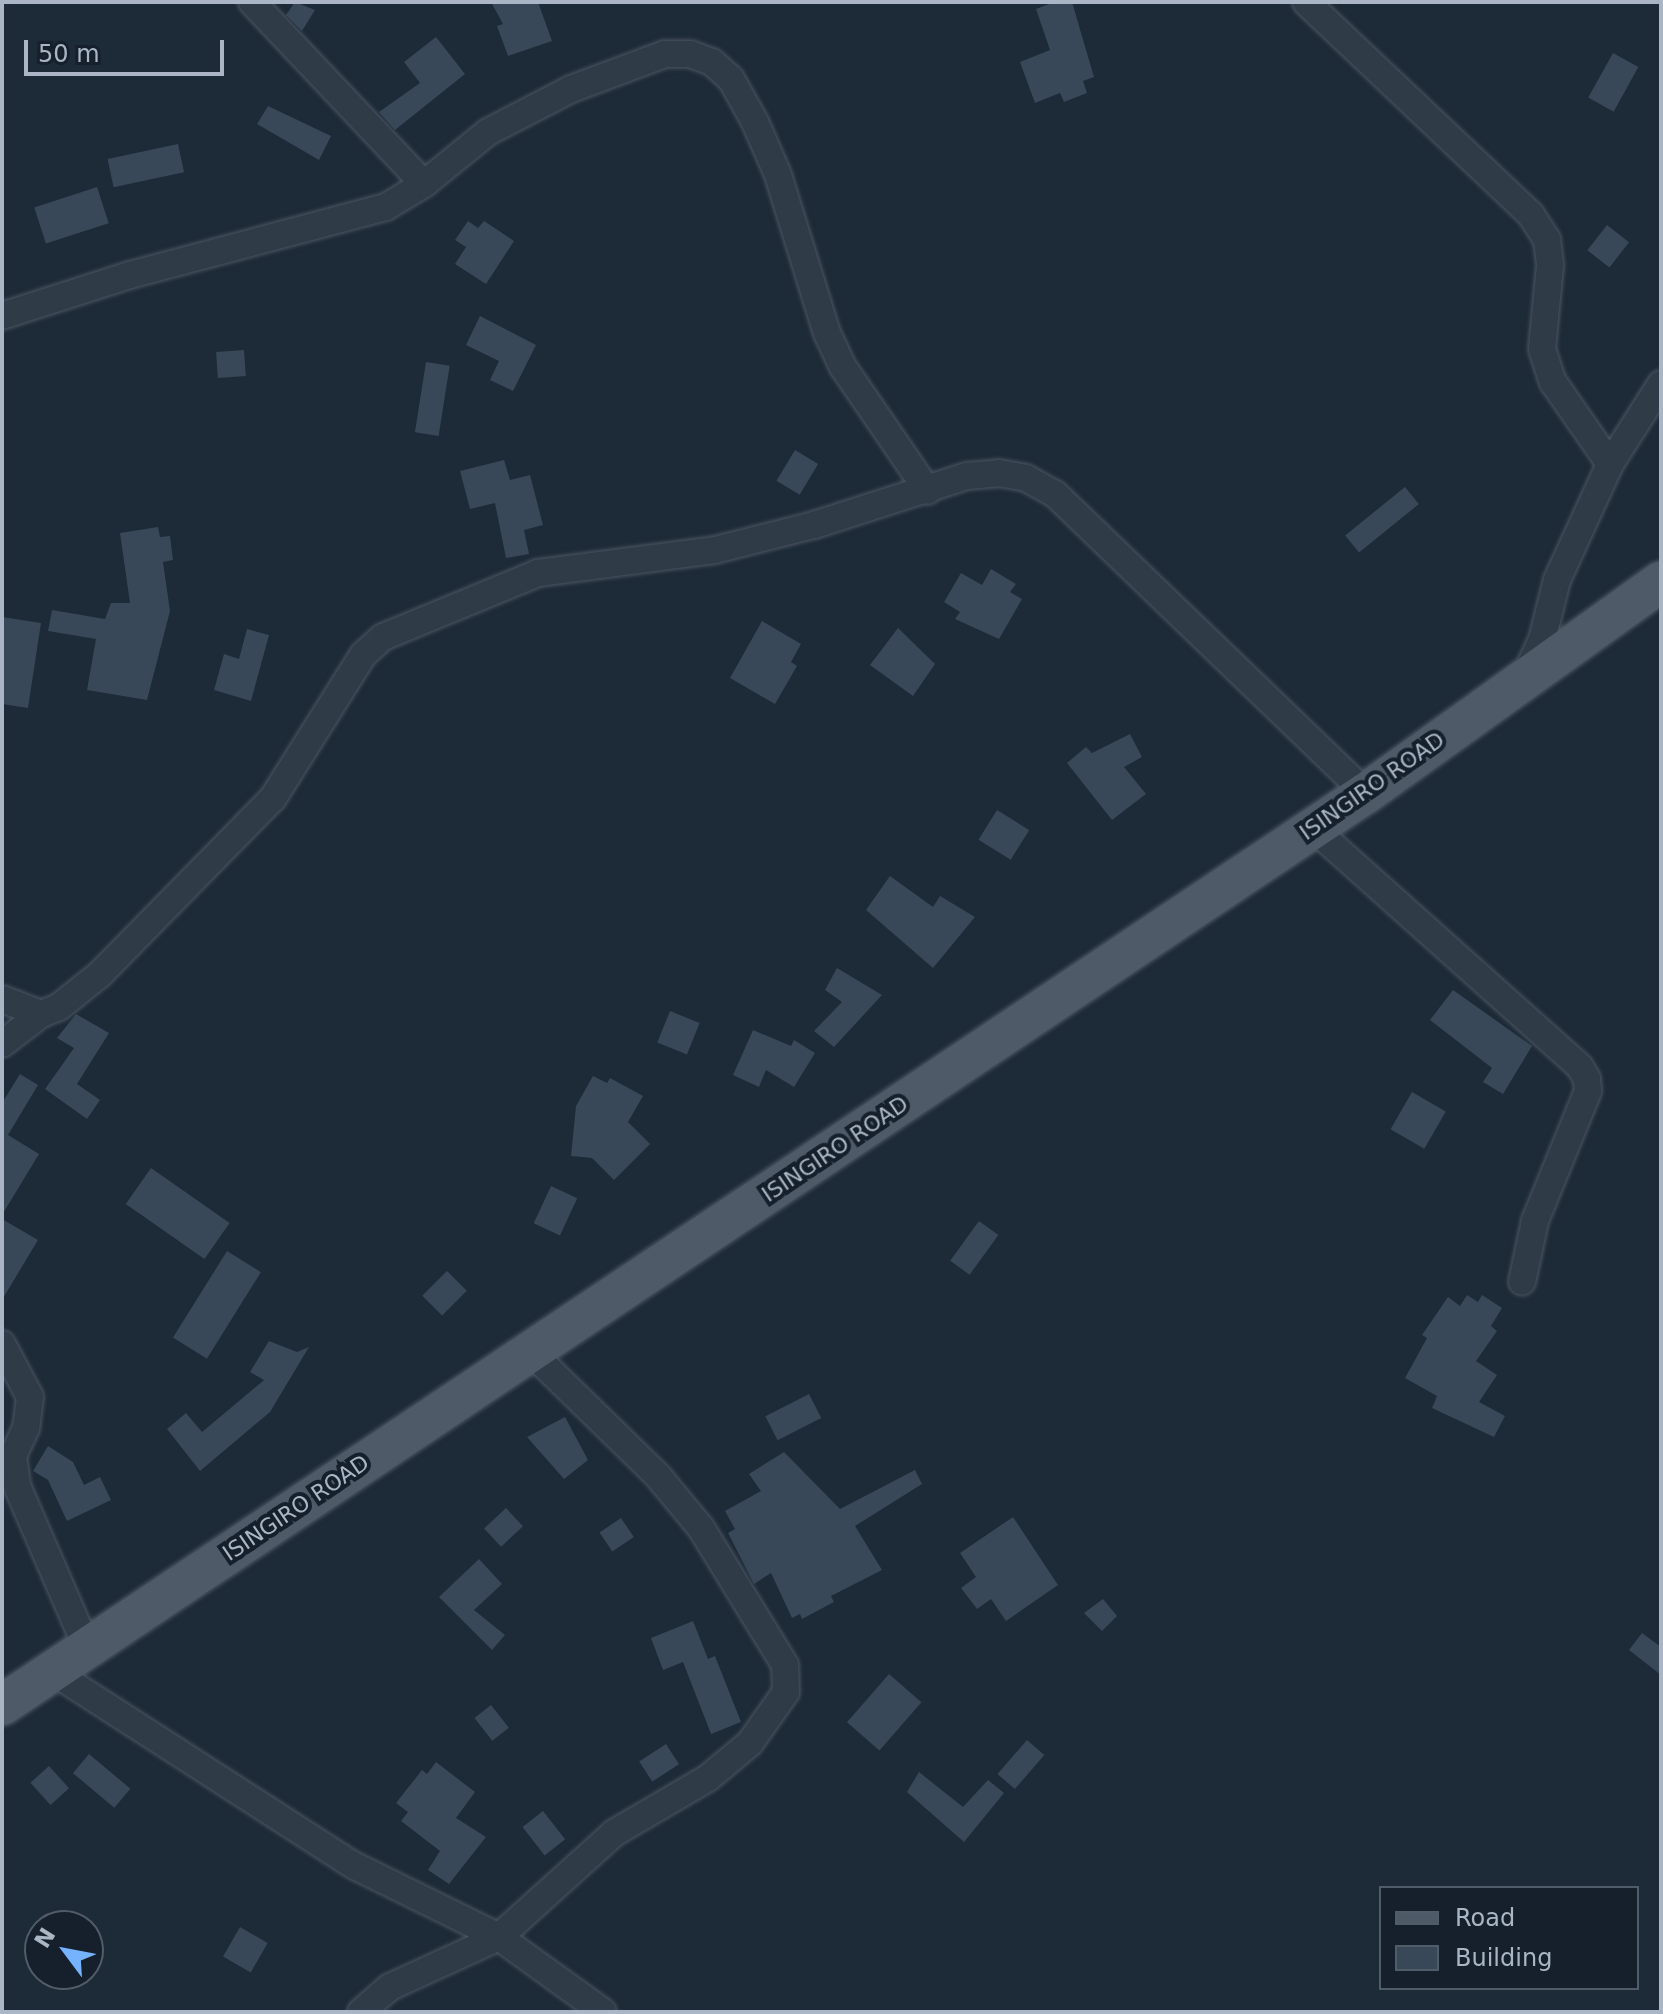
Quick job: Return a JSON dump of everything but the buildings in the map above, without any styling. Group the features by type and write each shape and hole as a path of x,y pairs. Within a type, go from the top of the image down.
{"main road":[{"name":"ISINGIRO ROAD","path":"2,1705 1366,793 1526,674 1661,582"}],"street":[{"path":"252,2 424,184"},
{"path":"1306,2 1531,215 1547,240 1550,266 1542,349 1553,382 1610,464"},
{"path":"2,316 130,275 356,218 424,184 488,132 571,89 665,54 690,54 712,62 731,79 778,175 827,333 843,367 928,491"},
{"path":"1526,674 1542,640 1557,580 1610,464 1661,384"},
{"path":"2,1044 41,1014 59,1007 100,974 273,798 363,655 383,637 538,573 715,550 928,491 967,476 999,473 1026,478 1055,494 1366,793"},
{"path":"1313,828 1580,1067 1587,1079 1588,1091 1535,1221 1522,1282"},
{"path":"2,999 41,1014"},
{"path":"2,1344 30,1397 26,1428 13,1456 17,1486 87,1648"},
{"path":"361,2012 390,1987 499,1937 614,1833 708,1778 750,1743 786,1692 785,1665 701,1528 658,1476 531,1352"},
{"path":"52,1671 355,1866 499,1937 603,2012"}]}
